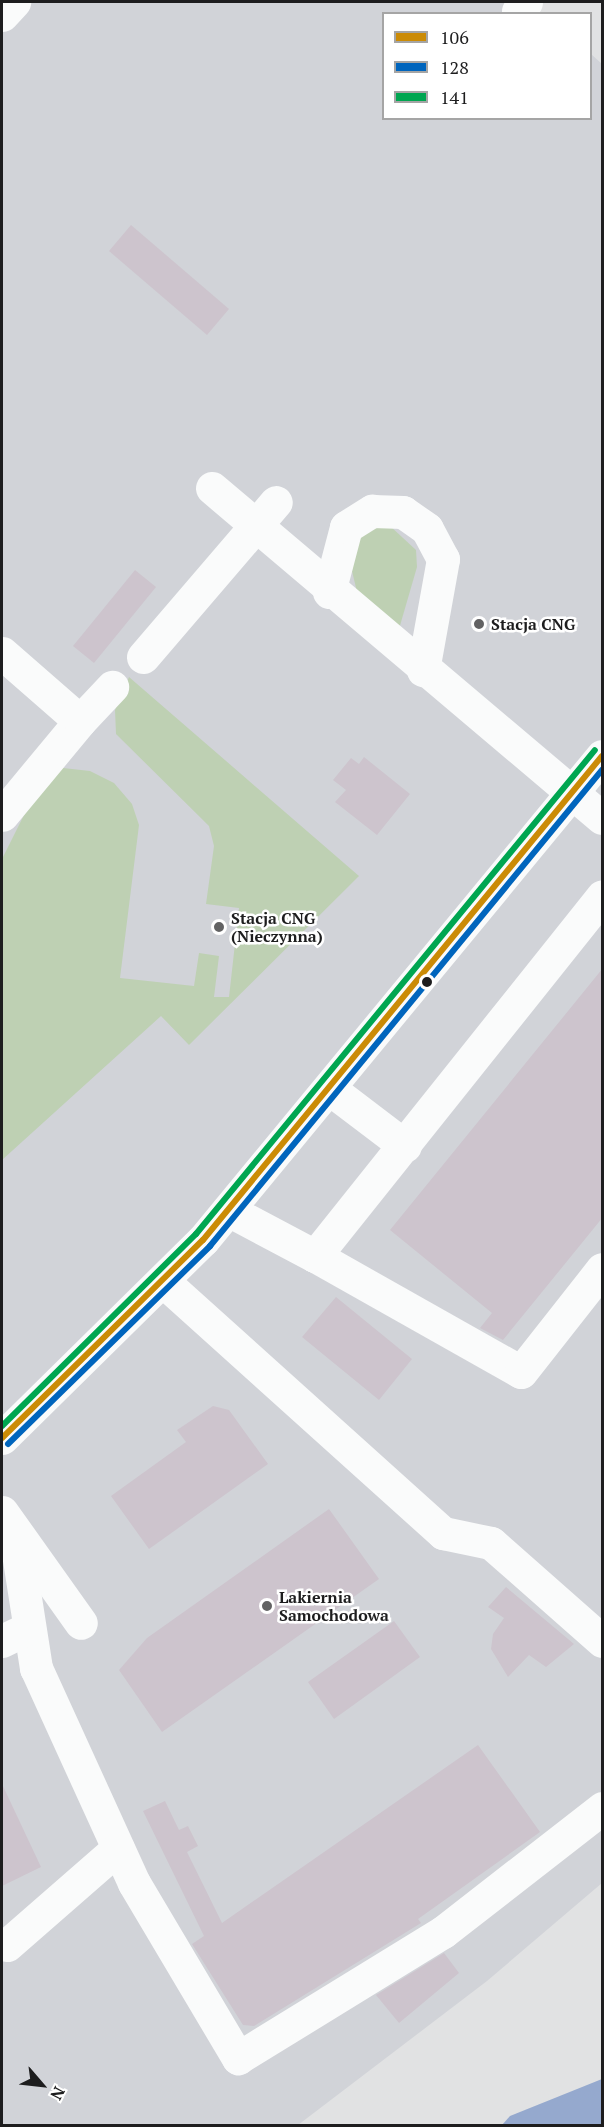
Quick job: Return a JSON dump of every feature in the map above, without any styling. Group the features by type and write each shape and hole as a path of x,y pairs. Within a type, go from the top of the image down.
{"street":[{"path":"2,15 14,2"},
{"path":"212,488 252,528 603,818"},
{"path":"143,657 276,502"},
{"path":"329,592 333,560 346,527 363,516 372,511 404,512 427,529 443,559 423,670"},
{"path":"2,653 80,721"},
{"path":"2,815 80,721 112,687"},
{"path":"2,1437 163,1281 228,1210 603,756"},
{"path":"315,1256 603,896"},
{"path":"330,1089 405,1146"},
{"path":"228,1210 315,1256 521,1372 603,1269"},
{"path":"163,1281 442,1533 491,1543 603,1641"},
{"path":"8,1523 81,1623"},
{"path":"8,1523 14,1635 36,1668 118,1848 238,2058 442,1932 603,1808"},
{"path":"7,1945 118,1848"}],"shaded area":[{"path":"2,2 527,2 540,12 382,12 382,120 592,120 592,55 602,64 602,1883 487,1981 298,2125 2,2126"}],"green space":[{"path":"389,525 416,550 417,567 399,629 357,592 352,571 359,536 372,526"},
{"path":"129,677 359,876 189,1045 161,1016 2,1160 2,859 38,787 63,768 90,771 114,783 132,804 139,825 120,978 194,986 199,953 219,956 214,997 229,997 239,908 206,904 214,846 209,826 116,734 115,710"}],"water":[{"path":"602,2079 602,2125 502,2125 510,2116"}],"building":[{"path":"131,225 229,309 207,335 109,251"},
{"path":"135,570 156,587 94,663 73,646"},
{"path":"364,757 410,794 377,835 335,802 346,790 333,780 351,758 359,764"},
{"path":"603,968 603,1217 503,1340 480,1328 492,1313 390,1230"},
{"path":"336,1297 412,1359 379,1400 302,1337"},
{"path":"213,1406 229,1410 268,1464 149,1549 111,1496 186,1442 177,1430"},
{"name":"Lakiernia Samochodowa","path":"329,1509 379,1579 162,1732 119,1670 147,1638"},
{"path":"506,1587 574,1644 546,1667 529,1655 508,1677 491,1649 493,1634 504,1618 488,1607"},
{"path":"394,1621 420,1657 334,1719 308,1682"},
{"path":"478,1745 540,1832 418,1919 421,1923 254,2026 243,2025 192,1944 204,1936 143,1811 165,1801 179,1830 188,1826 198,1846 187,1852 222,1923"},
{"path":"2,1784 41,1867 2,1886"},
{"path":"444,1953 459,1973 399,2023 376,1995"}],"transit line":[{"name":"141","path":"2,1426 196,1234 595,750"},
{"name":"106","path":"2,1438 203,1240 602,756"},
{"name":"128","path":"8,1444 210,1246 602,770"}],"place":[{"name":"Stacja CNG","path":"479,624"},
{"name":"Stacja CNG (Nieczynna)","path":"219,927"},
{"name":"Lakiernia Samochodowa","path":"267,1606"}]}
